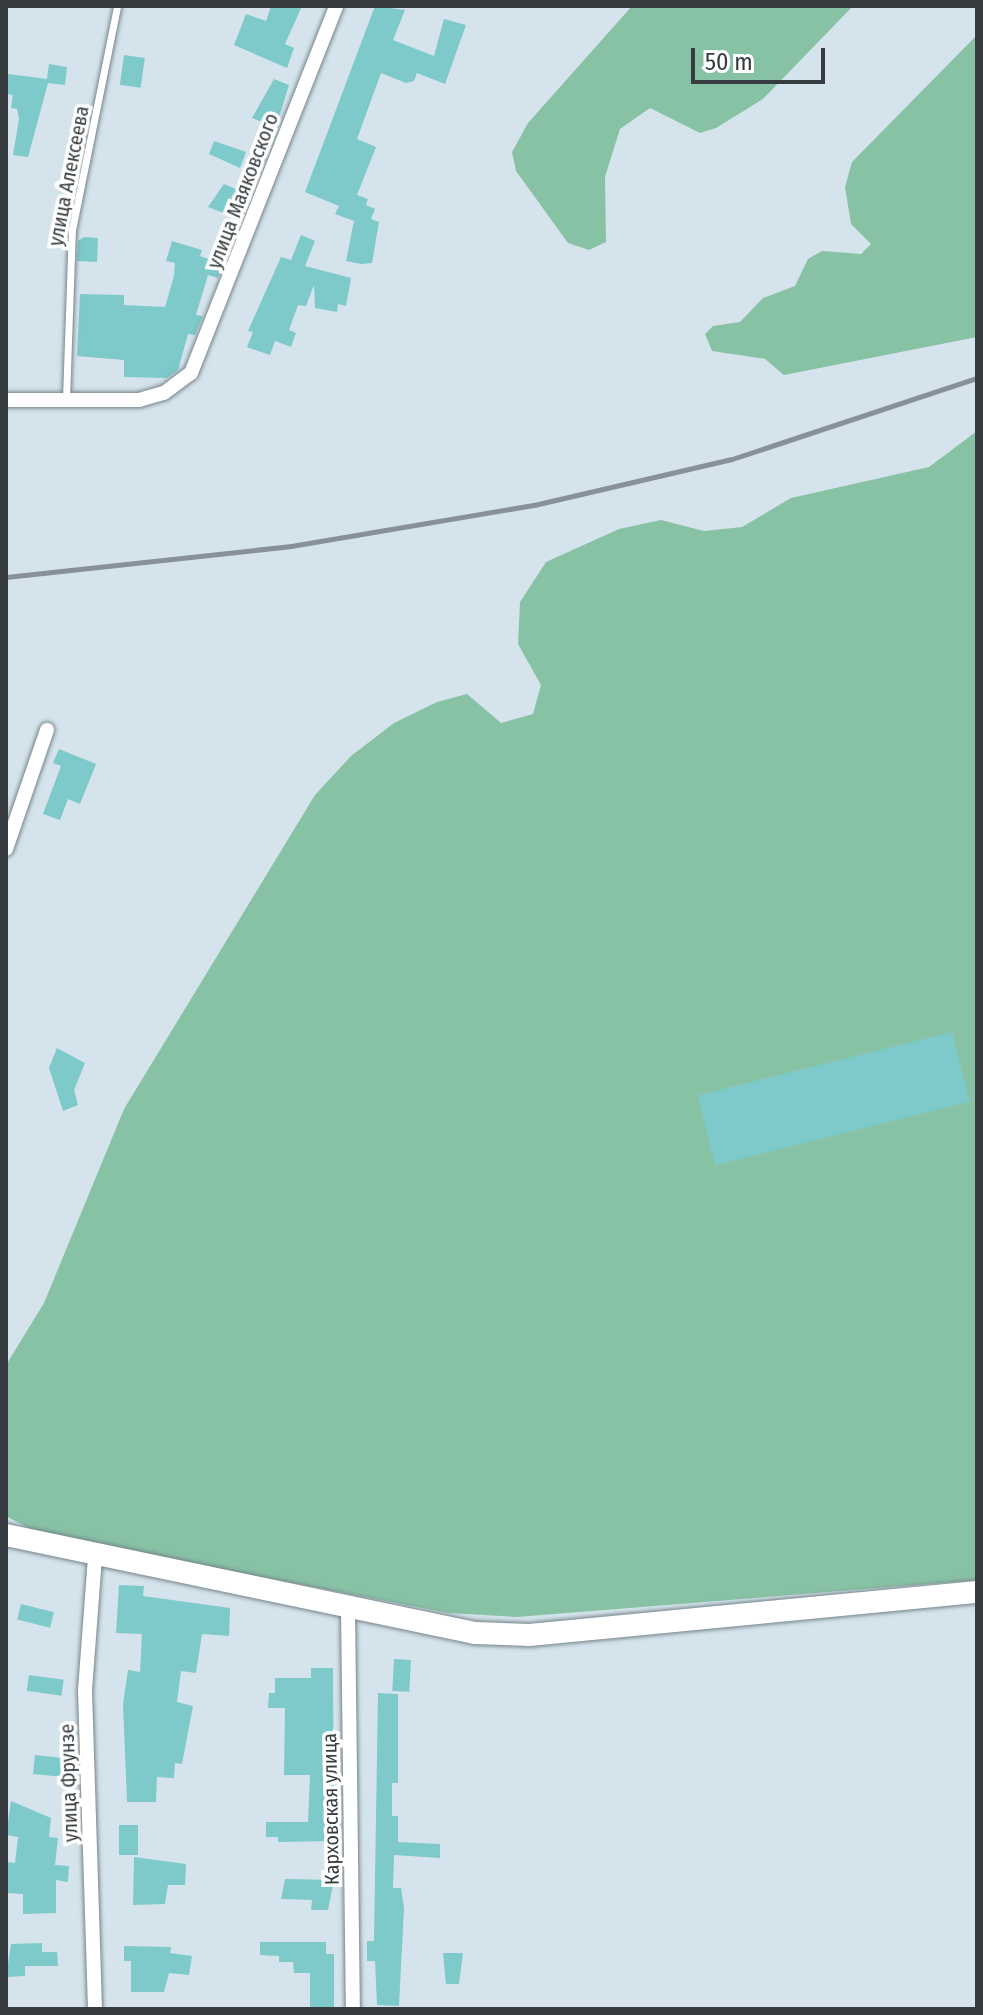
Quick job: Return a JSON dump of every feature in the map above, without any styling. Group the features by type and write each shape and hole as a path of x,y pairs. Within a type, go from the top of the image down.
{"street":[{"name":"улица Маяковского","path":"65,401 139,400 178,384 203,353 336,6"},
{"path":"6,400 65,401"},
{"path":"6,849 47,730"},
{"path":"6,1535 348,1609 475,1633 530,1635 977,1592"},
{"name":"улица Фрунзе","path":"95,1556 85,1690 95,2009"},
{"name":"Карховская улица","path":"348,1609 353,2009"}],"lane":[{"name":"улица Алексеева","path":"65,401 72,230 117,6"}],"green space":[{"path":"632,6 853,6 763,99 716,128 700,133 650,108 620,129 605,177 606,242 589,250 568,243 516,171 512,152 528,123"},
{"path":"977,35 977,337 784,375 765,359 712,351 705,334 713,326 740,322 763,298 795,286 808,259 822,251 861,254 871,244 851,224 845,187 852,162"},
{"path":"977,431 977,1580 517,1617 448,1613 40,1534 6,1516 6,1365 44,1303 124,1109 315,795 351,756 394,723 437,702 467,694 501,723 533,714 541,685 518,644 520,602 546,562 619,529 661,520 704,531 742,527 791,498 929,467"}],"building":[{"path":"271,6 302,6 285,44 294,48 287,68 234,45 246,14 266,21"},
{"path":"375,6 405,10 393,40 434,56 444,19 466,25 445,84 417,73 414,81 406,83 381,73 357,139 376,147 357,195 368,199 366,205 375,209 371,219 379,222 372,263 361,264 346,261 354,221 335,214 339,206 305,192"},
{"path":"124,55 145,58 141,88 120,85"},
{"path":"49,64 67,67 65,85 48,83 28,157 13,155 19,119 17,109 11,108 13,95 6,94 8,74 47,79"},
{"path":"274,79 289,85 276,127 252,118"},
{"path":"214,141 246,152 240,168 209,154"},
{"path":"224,184 243,192 234,217 208,207"},
{"path":"301,235 315,241 305,266 351,278 346,306 338,304 337,312 315,308 314,285 306,306 298,305 289,330 296,333 291,347 275,341 270,355 247,347 253,332 248,331 281,257 291,260"},
{"path":"84,237 98,238 97,262 77,261 78,241"},
{"path":"172,241 202,250 200,256 223,264 218,278 208,275 196,315 203,316 195,335 188,334 178,370 167,378 124,377 124,360 77,356 80,294 124,295 124,305 165,307 174,276 175,263 166,261"},
{"path":"59,749 96,764 80,804 68,799 60,820 43,814 61,766 53,763"},
{"path":"952,1032 969,1102 715,1165 698,1095"},
{"path":"57,1048 85,1063 74,1090 78,1105 63,1111 49,1068"},
{"path":"119,1585 144,1586 143,1596 230,1608 229,1636 202,1634 196,1673 181,1671 177,1702 193,1706 182,1764 175,1763 174,1778 157,1777 156,1802 127,1802 123,1704 128,1670 140,1672 142,1634 116,1633"},
{"path":"21,1604 54,1612 50,1628 17,1620"},
{"path":"394,1659 411,1660 409,1692 392,1691"},
{"path":"311,1668 333,1668 334,1841 278,1842 278,1837 266,1837 266,1822 308,1822 310,1775 284,1775 285,1708 268,1708 269,1693 275,1693 275,1678 311,1678"},
{"path":"29,1675 64,1680 61,1696 27,1691"},
{"path":"378,1693 398,1694 398,1783 392,1783 392,1816 398,1816 398,1842 440,1844 440,1858 394,1855 393,1888 401,1888 404,1908 399,2006 377,2005 375,1961 367,1961 367,1941 374,1941"},
{"path":"35,1755 63,1758 61,1777 33,1774"},
{"path":"11,1801 51,1818 49,1837 58,1838 55,1865 69,1866 68,1882 56,1880 56,1913 23,1914 23,1894 6,1893 7,1862 15,1863 18,1837 6,1835"},
{"path":"119,1825 138,1825 138,1855 119,1855"},
{"path":"134,1857 186,1864 185,1885 168,1885 165,1904 133,1905"},
{"path":"285,1879 334,1880 328,1910 311,1910 312,1900 281,1899"},
{"path":"260,1942 326,1942 326,1954 334,1954 334,2009 310,2009 310,1973 294,1973 293,1962 279,1962 279,1956 260,1955"},
{"path":"42,1943 42,1952 57,1952 58,1966 25,1966 25,1976 6,1977 11,1944"},
{"path":"124,1946 171,1947 170,1953 192,1956 189,1975 169,1973 164,1992 131,1992 131,1961 124,1961"},
{"path":"443,1953 463,1953 459,1984 446,1984"}],"railway":[{"path":"6,577 291,546 534,505 732,459 977,378"}]}
